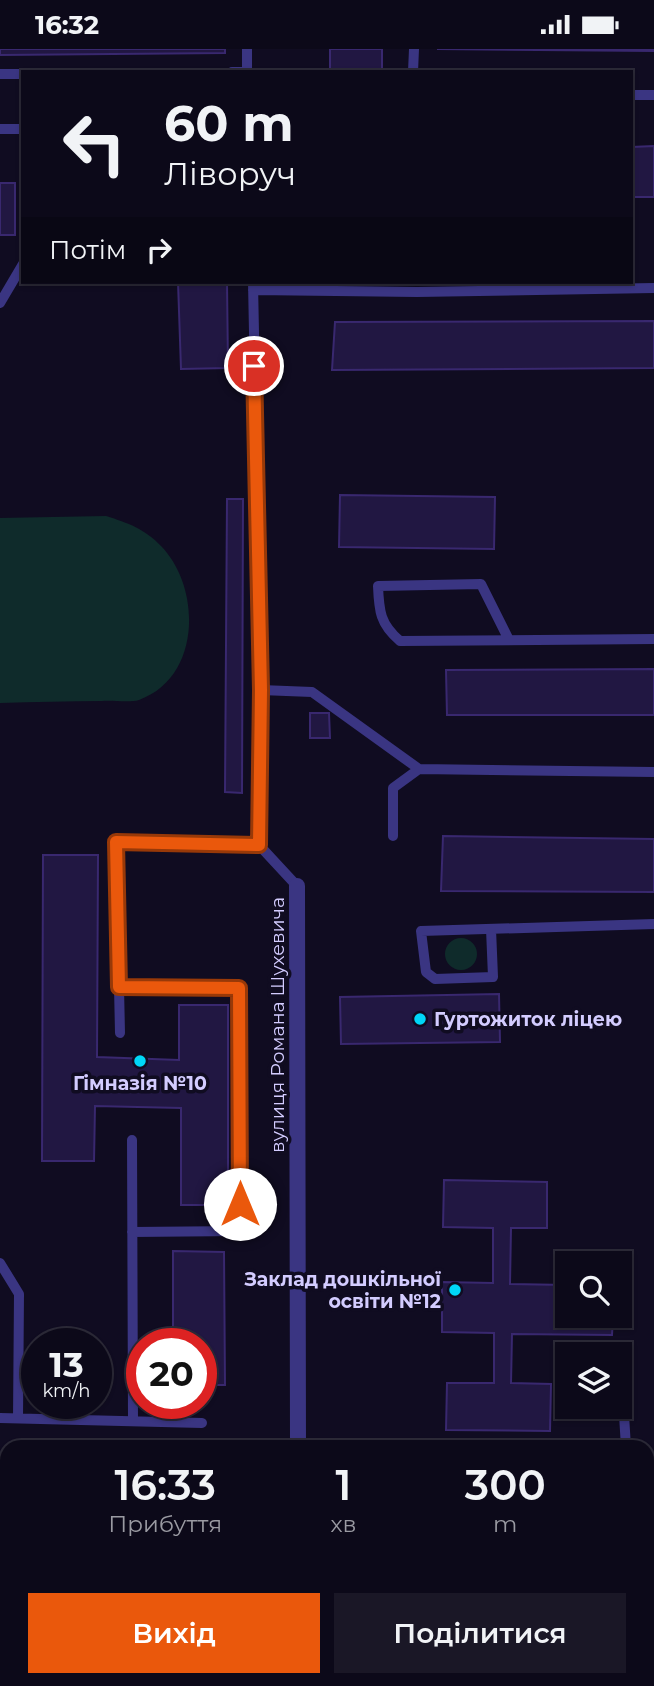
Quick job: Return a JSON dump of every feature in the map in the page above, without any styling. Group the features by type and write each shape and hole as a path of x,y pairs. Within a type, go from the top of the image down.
{"street":[{"name":"вулиця Романа Шухевича","path":"297,886 298,1440"}],"lane":[{"path":"247,49 247,70"},
{"path":"413,70 414,49"},
{"path":"0,74 21,74"},
{"path":"633,95 654,95"},
{"path":"0,129 21,129"},
{"path":"0,303 21,267"},
{"path":"120,1033 116,842 259,845 261,690 253,286 654,288"},
{"path":"509,640 481,584 378,586 379,617 388,631 400,641 654,639"},
{"path":"261,690 312,692 419,769 654,772"},
{"path":"393,836 393,788 419,769"},
{"name":"вулиця Романа Шухевича","path":"259,845 297,886"},
{"path":"491,929 493,977 435,979 426,972 421,931 654,924"},
{"path":"119,987 239,988 241,1231 132,1232"},
{"path":"132,1140 133,1420"},
{"path":"0,1263 19,1294 18,1418"},
{"path":"0,1417 202,1423"},
{"path":"624,1419 626,1440"}],"green space":[{"path":"106,516 136,527 155,540 174,564 184,585 189,631 184,653 174,673 159,689 135,701 0,703 0,518"},
{"path":"461,938 472,943 477,954 472,965 461,970 450,965 445,954 450,943"}],"building":[{"path":"0,49 225,49 225,53 0,55"},
{"path":"330,49 382,49 382,70 330,70"},
{"path":"437,49 654,49 654,51"},
{"path":"654,146 654,197 633,197 633,147"},
{"path":"0,183 15,183 15,235 0,235"},
{"path":"178,284 227,284 228,368 181,369"},
{"path":"654,321 654,368 332,370 335,322"},
{"path":"340,495 495,497 494,549 339,547"},
{"path":"227,499 243,499 242,793 225,792"},
{"path":"654,669 654,715 447,715 446,670"},
{"path":"310,713 329,713 330,738 310,738"},
{"path":"443,836 654,839 654,892 441,891"},
{"path":"43,855 98,855 97,1057 179,1060 179,1005 228,1005 228,1205 181,1205 181,1108 95,1106 94,1161 42,1161"},
{"name":"Гуртожиток ліцею","path":"499,994 500,1042 341,1044 340,997"},
{"name":"Заклад дошкільної освіти №12","path":"444,1180 547,1182 547,1228 511,1228 510,1284 555,1285 555,1328 612,1328 612,1335 512,1334 511,1383 551,1384 550,1431 446,1430 447,1383 494,1383 494,1333 442,1332 442,1282 493,1283 493,1228 443,1227"},
{"path":"173,1251 224,1252 225,1385 217,1385 217,1328 173,1328"}],"place":[{"name":"Гуртожиток ліцею","path":"420,1019"},
{"name":"Гімназія №10","path":"140,1061"},
{"name":"Заклад дошкільної освіти №12","path":"455,1290"}],"route":[{"path":"240,1204 239,988 119,987 116,842 259,845 261,690 254,366"}]}
